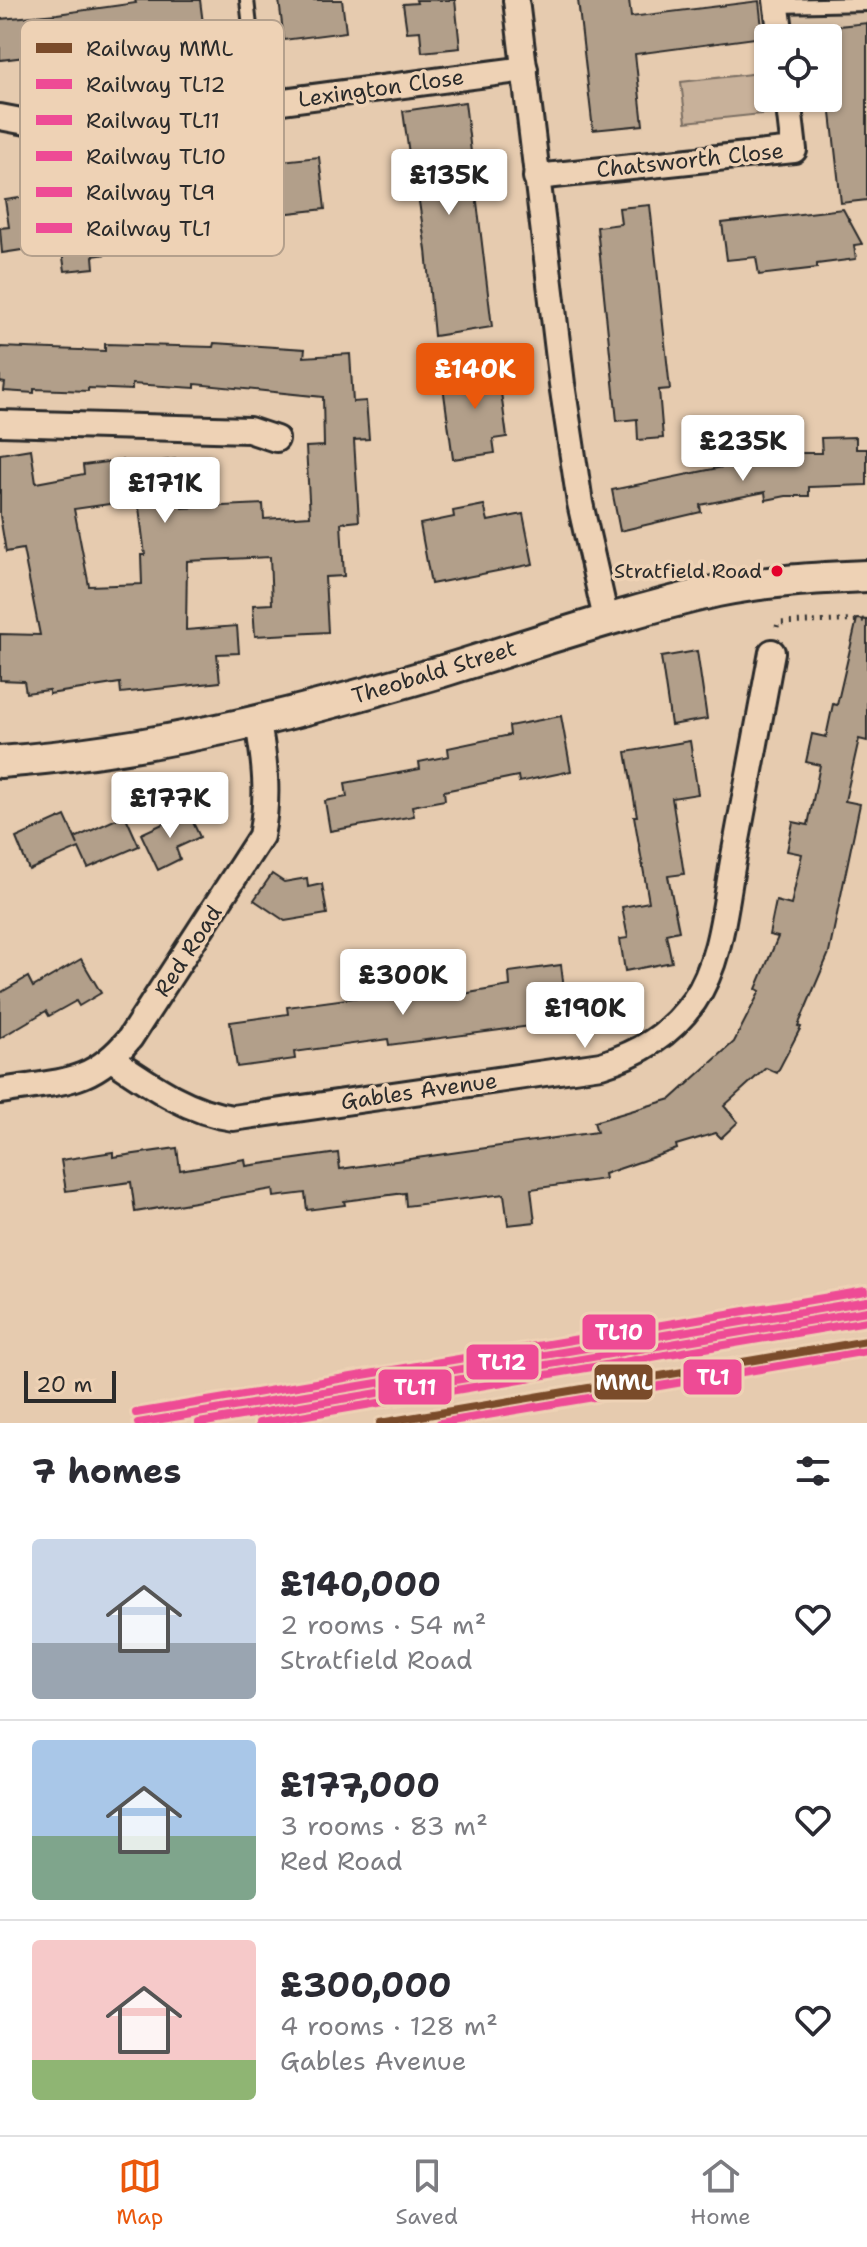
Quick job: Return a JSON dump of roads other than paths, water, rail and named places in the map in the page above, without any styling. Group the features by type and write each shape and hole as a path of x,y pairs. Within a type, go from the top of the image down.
{"street":[{"path":"516,0 562,384 580,503 606,619"},
{"path":"776,3 779,24"},
{"name":"Lexington Close","path":"284,102 525,69"},
{"name":"Chatsworth Close","path":"536,177 794,150 790,112"},
{"name":"Lexington Close","path":"0,117 20,121"},
{"path":"0,423 249,430 276,439"},
{"name":"Theobald Street","path":"0,762 88,755 149,746 258,723 443,671 606,619 718,591 790,580 867,576"},
{"name":"Gables Avenue","path":"112,1059 189,1106 213,1116 233,1118 601,1065 628,1057 653,1044 695,1000 717,950 772,652"},
{"name":"Red Road","path":"0,1091 76,1079 92,1073 112,1059 139,1025 261,836 267,806 258,723"}],"lane":[{"path":"247,0 249,20"},
{"path":"776,3 867,4"}],"rail line":[{"name":"TL10","path":"136,1413 865,1291"},
{"name":"TL12","path":"138,1423 867,1301"},
{"name":"TL11","path":"199,1423 867,1311"},
{"name":"TL9","path":"259,1423 867,1321"},
{"name":"MML","path":"380,1423 867,1341"},
{"name":"TL1","path":"440,1423 867,1351"}],"place":[{"name":"Stratfield Road","path":"777,571"}]}
